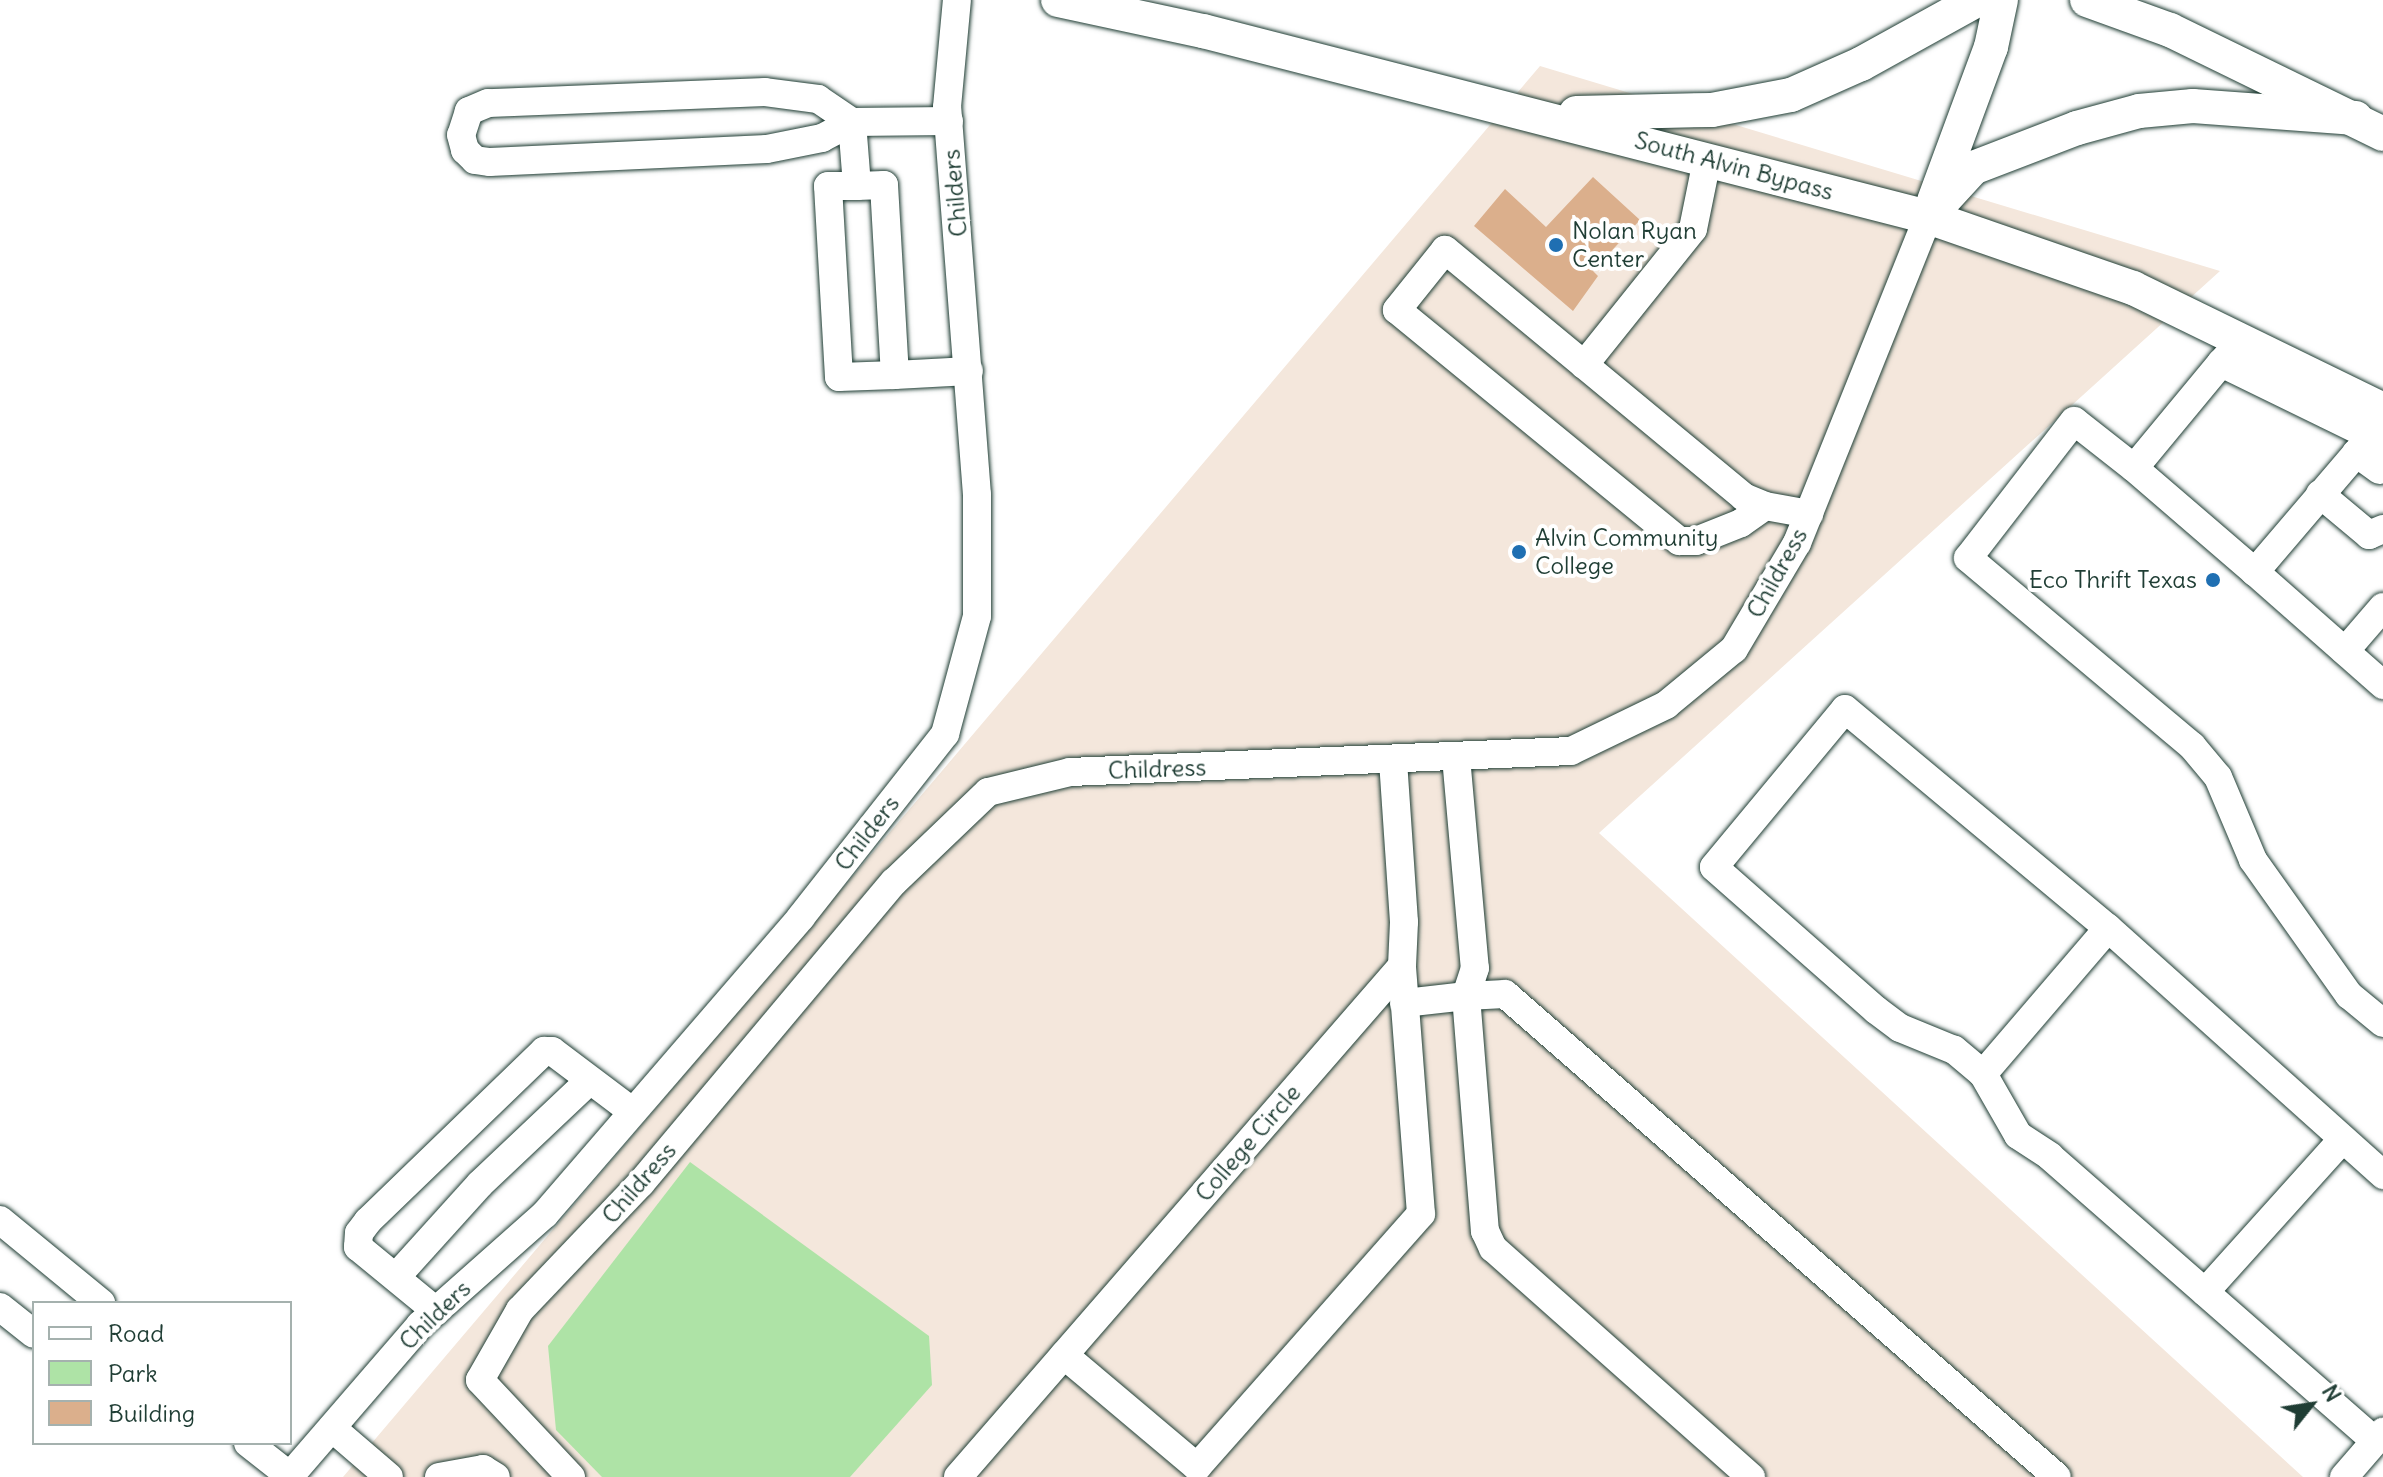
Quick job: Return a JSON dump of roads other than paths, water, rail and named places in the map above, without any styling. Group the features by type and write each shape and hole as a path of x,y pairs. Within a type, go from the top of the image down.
{"main road":[{"name":"South Alvin Bypass","path":"1058,0 1535,114 1928,217 2133,288 2376,439"},
{"path":"1535,114 1712,110 1791,95 1861,64 1977,0"},
{"path":"1928,217 1991,47 2001,0"},
{"path":"2087,0 2170,30 2369,126"},
{"path":"1928,217 1973,168 2077,128 2139,111 2193,106 2369,126"}],"street":[{"name":"Childers","path":"290,1476 436,1311 545,1214 801,917 945,734 977,616 977,495 949,121 957,0"},
{"path":"852,122 818,99 765,92 488,103 469,111 461,135 465,150 475,160 490,162 767,149 822,138 852,122 949,121"},
{"path":"852,122 857,186"},
{"path":"1584,365 1693,229 1707,160"},
{"path":"895,375 884,185 828,186 839,377 895,375 969,371"},
{"name":"Childress","path":"571,1477 480,1380 520,1310 641,1183 894,882 988,792 1070,772 1571,751 1666,705 1734,649 1809,514 1928,217"},
{"path":"1765,506 1741,523 1696,541 1679,541 1397,310 1445,250 1744,497 1765,506 1809,514"},
{"path":"2134,468 2232,351"},
{"path":"2383,685 2134,468 2074,421 1968,558 2192,746 2218,777 2253,860 2349,995 2383,1023"},
{"path":"2255,572 2320,494 2376,439"},
{"path":"2320,494 2369,535 2383,529"},
{"path":"2345,651 2383,607"},
{"path":"2344,1477 2379,1436 2205,1292 2050,1156 2018,1135 1983,1074 1954,1050 1900,1028 1876,1010 1714,867 1845,709 2108,928 2383,1175"},
{"path":"1456,757 1475,968 1466,996 1485,1231 1493,1248 1751,1477"},
{"path":"1064,1355 1197,1467 1421,1214 1412,1053 1404,1003 1404,922 1393,760"},
{"path":"1983,1074 2108,928"},
{"name":"College Circle","path":"958,1477 1402,966"},
{"path":"1404,1003 1505,994 2057,1477"},
{"path":"436,1311 358,1247 359,1233 368,1221 544,1051 552,1051 633,1112"},
{"path":"396,1277 480,1184 590,1080"},
{"path":"2205,1292 2342,1140"},
{"path":"0,1220 99,1301"},
{"path":"0,1307 32,1332"},
{"path":"332,1428 389,1477"},
{"path":"251,1445 290,1476"},
{"path":"439,1477 483,1469 496,1477"}],"place":[{"name":"Nolan Ryan Center","path":"1556,245"},
{"name":"Alvin Community College","path":"1519,552"},
{"name":"Eco Thrift Texas","path":"2213,580"}]}
